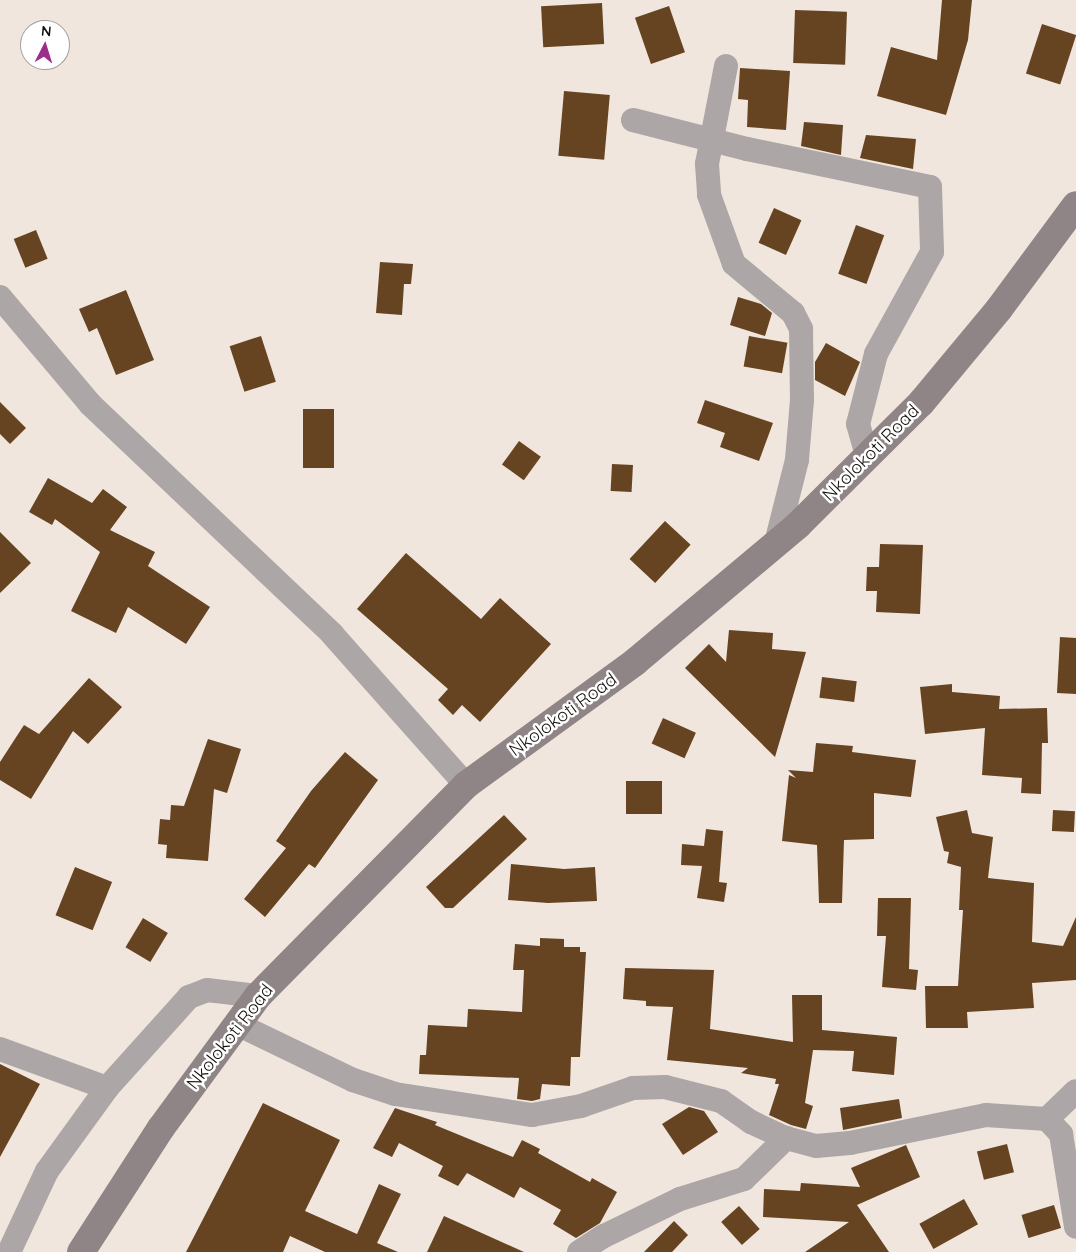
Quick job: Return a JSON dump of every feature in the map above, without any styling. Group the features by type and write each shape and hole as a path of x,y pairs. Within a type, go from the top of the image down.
{"main road":[{"name":"Nkolokoti Road","path":"81,1252 161,1128 258,996 466,785 635,662 776,544 921,404 999,309 1076,205"}],"street":[{"path":"726,66 714,140 707,164 709,195 734,264 794,313 801,329 802,400 797,460 776,544"},
{"path":"633,120 714,140 930,187 932,252 876,354 858,424 867,456"},
{"path":"0,297 90,404 332,634 466,785"},
{"path":"10,1252 47,1171 107,1088 189,996 206,990 258,996"},
{"path":"237,1024 353,1080 395,1094 532,1115 581,1106 633,1088 666,1087 721,1102 750,1122 786,1138 816,1146 850,1143 986,1115 1047,1119 1061,1134 1076,1227"},
{"path":"0,1049 107,1088"},
{"path":"1047,1119 1076,1091"},
{"path":"579,1252 604,1236 680,1199 744,1179 786,1138"}],"building":[{"path":"942,0 972,0 968,40 946,115 877,96 891,47 937,60"},
{"path":"602,3 604,44 543,47 541,6"},
{"path":"669,6 685,52 651,64 635,18"},
{"path":"795,10 847,12 845,65 793,63"},
{"path":"1042,24 1076,35 1060,85 1026,73"},
{"path":"740,68 790,71 786,130 747,127 748,100 738,99"},
{"path":"564,91 610,95 604,160 558,156"},
{"path":"804,122 843,125 841,155 801,146"},
{"path":"866,135 916,139 913,169 860,158"},
{"path":"774,208 801,220 786,255 759,243"},
{"path":"856,225 884,235 866,284 838,274"},
{"path":"36,230 48,259 25,268 14,239"},
{"path":"380,262 413,264 411,284 404,284 402,315 376,313"},
{"path":"126,290 154,360 116,375 97,328 89,332 79,309"},
{"path":"738,297 761,304 772,313 765,336 730,325"},
{"path":"261,336 276,382 244,392 230,346"},
{"path":"749,336 787,343 782,373 744,367"},
{"path":"826,343 860,362 845,396 815,380 815,362"},
{"path":"705,400 773,423 759,461 720,447 725,433 697,423"},
{"path":"0,402 26,428 10,444 0,434"},
{"path":"303,409 334,409 334,468 303,468"},
{"path":"519,441 541,457 524,480 502,464"},
{"path":"612,464 633,465 632,492 611,491"},
{"path":"48,478 92,503 103,489 127,507 110,530 155,552 148,566 210,607 186,644 128,607 116,633 71,611 100,552 55,519 52,525 29,512"},
{"path":"665,521 691,545 655,583 630,559"},
{"path":"0,532 31,563 0,593"},
{"path":"880,544 923,545 920,614 876,612 877,591 866,591 867,567 879,567"},
{"path":"406,553 481,619 500,598 551,644 480,722 462,705 453,715 438,700 448,689 357,609"},
{"path":"729,630 773,633 772,649 806,652 775,757 685,668 709,644 726,662"},
{"path":"1060,637 1076,638 1076,694 1057,693"},
{"path":"822,677 857,681 854,702 819,698"},
{"path":"89,678 122,707 88,744 73,731 31,799 0,780 0,762 24,725 39,734"},
{"path":"952,684 952,692 1000,696 999,709 1047,708 1048,743 1042,743 1041,794 1021,793 1022,778 982,775 985,728 925,734 920,687"},
{"path":"663,718 696,733 684,758 652,744"},
{"path":"208,739 241,749 227,793 214,789 208,861 166,858 167,845 158,844 160,819 170,820 171,805 184,806"},
{"path":"816,743 853,746 852,752 916,760 911,797 874,793 874,839 844,840 842,903 819,903 817,845 782,841 789,775 796,778 788,770 813,772"},
{"path":"345,752 378,780 315,868 309,864 265,917 244,899 286,848 276,841 311,791"},
{"path":"626,781 662,781 662,814 626,814"},
{"path":"967,810 972,833 993,837 988,878 1034,883 1032,942 1063,946 1076,917 1076,980 1032,983 1034,1008 967,1012 968,1028 926,1028 925,986 958,986 963,910 959,910 961,867 947,863 949,852 944,851 936,817"},
{"path":"1053,810 1075,811 1074,832 1052,831"},
{"path":"504,815 527,839 453,908 445,908 426,887"},
{"path":"706,829 723,831 719,882 727,883 724,902 697,898 702,866 681,865 682,844 704,846"},
{"path":"511,864 564,869 595,867 597,901 548,903 508,900"},
{"path":"75,867 112,882 93,930 56,915"},
{"path":"878,898 911,898 909,969 918,970 916,990 882,987 886,936 877,936"},
{"path":"143,918 168,933 150,962 125,947"},
{"path":"540,938 564,939 564,947 580,947 580,952 586,952 580,1057 571,1057 570,1086 542,1084 540,1099 532,1101 517,1099 519,1078 419,1074 420,1055 426,1055 428,1025 467,1027 468,1009 522,1012 524,970 513,970 515,944 540,946"},
{"path":"625,968 714,970 710,1029 793,1042 792,995 822,995 822,1030 897,1037 894,1075 852,1071 854,1051 813,1050 805,1103 813,1106 806,1129 791,1125 769,1115 779,1084 775,1084 776,1079 741,1073 748,1068 667,1060 673,1007 646,1006 646,1001 623,999"},
{"path":"0,1064 40,1084 0,1157"},
{"path":"899,1099 902,1118 843,1130 840,1108"},
{"path":"263,1103 340,1140 305,1211 357,1234 379,1184 401,1194 377,1243 398,1252 325,1252 290,1236 283,1252 186,1252"},
{"path":"689,1107 704,1111 718,1132 683,1155 662,1124"},
{"path":"395,1108 437,1122 435,1125 513,1157 522,1140 540,1149 538,1153 590,1182 592,1178 617,1192 600,1223 576,1238 553,1224 561,1210 520,1187 514,1198 467,1173 458,1186 438,1176 443,1166 399,1143 392,1157 373,1148"},
{"path":"1007,1144 1014,1172 984,1180 977,1151"},
{"path":"906,1145 920,1177 857,1205 889,1252 805,1252 849,1222 763,1217 764,1189 800,1191 801,1183 860,1187 851,1168"},
{"path":"964,1199 978,1224 933,1249 919,1224"},
{"path":"1054,1205 1061,1228 1029,1238 1021,1215"},
{"path":"739,1206 760,1229 742,1245 721,1222"},
{"path":"444,1216 524,1252 427,1252"},
{"path":"674,1221 688,1235 672,1252 644,1252"}]}
